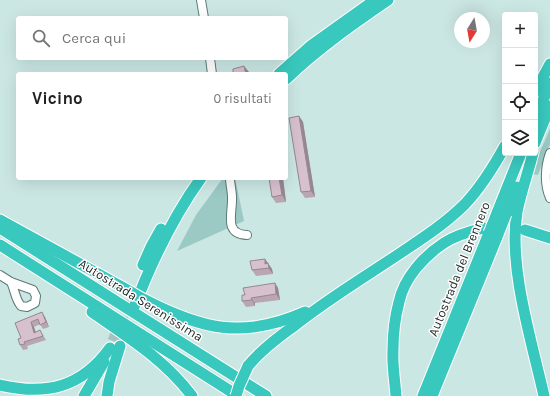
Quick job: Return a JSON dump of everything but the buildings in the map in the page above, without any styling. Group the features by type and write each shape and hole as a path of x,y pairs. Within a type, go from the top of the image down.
{"highway":[{"path":"282,72 312,44 375,0"},
{"path":"288,77 323,47 388,0"},
{"path":"538,86 550,64"},
{"path":"538,113 550,83"},
{"path":"538,136 550,106"},
{"path":"0,246 237,396 239,386 248,366 258,354 318,306 414,244 449,219 476,190 502,151"},
{"name":"Autostrada del Brennero","path":"507,213 520,156"},
{"name":"Autostrada del Brennero","path":"423,396 490,233 507,213 531,156"},
{"path":"135,302 151,247 191,180"},
{"path":"135,302 163,240 200,180"},
{"path":"507,213 520,230 550,238"},
{"path":"0,220 122,287 135,302 206,325 226,328 249,328 293,318 318,306"},
{"name":"Autostrada Serenissima","path":"0,228 266,396"},
{"path":"520,230 517,263 522,296 544,396"},
{"path":"396,396 393,351 394,326 399,301 407,280 423,261 444,243 468,232 490,233"},
{"name":"Autostrada del Brennero","path":"432,396 490,233"},
{"path":"0,246 22,264 131,339 161,362 192,396"},
{"path":"0,385 25,393 41,394 59,390 76,383 90,372 114,345"},
{"path":"84,396 114,345"},
{"path":"107,396 114,345"},
{"path":"192,349 239,373 276,396"}],"street":[{"path":"201,0 204,16"},
{"path":"210,60 212,72"},
{"path":"550,153 547,161 546,185 550,198"},
{"path":"230,180 232,228 238,234 247,235"},
{"path":"0,275 10,282"}],"shaded area":[{"path":"550,129 550,144 538,175 532,174 540,152"},
{"path":"222,180 235,180 244,221 177,251 196,215"}],"tunnel":[{"path":"113,341 129,301"},
{"path":"120,346 135,305"}]}
